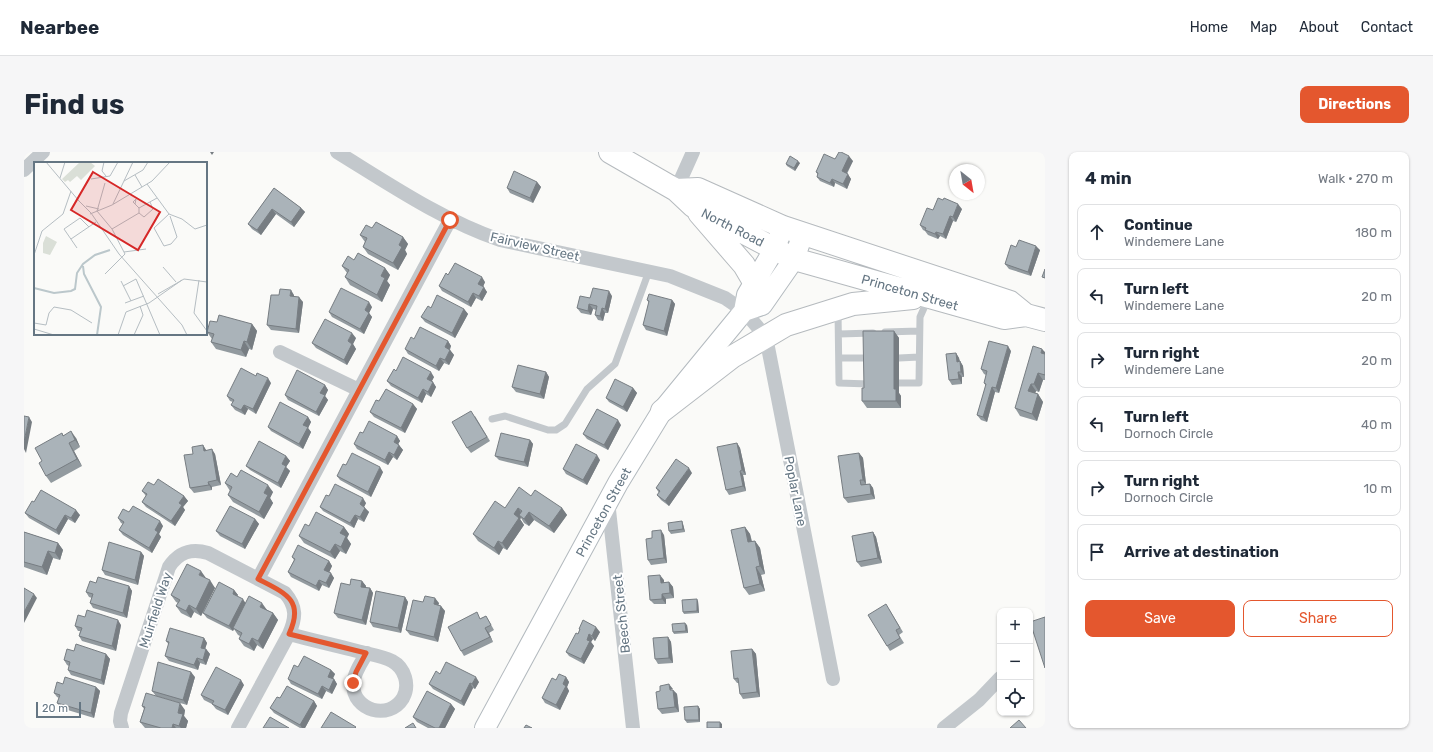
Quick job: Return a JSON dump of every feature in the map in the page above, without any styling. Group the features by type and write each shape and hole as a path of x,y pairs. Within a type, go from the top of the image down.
{"main road":[{"name":"North Road","path":"610,152 676,190 693,206 794,259"},
{"name":"North Road","path":"676,190 698,189 793,230"},
{"path":"693,206 744,264 754,282"},
{"path":"744,311 762,305 794,259 793,230"},
{"name":"Princeton Street","path":"485,728 608,501 662,411 744,311 747,295 754,282 775,248 793,230 1010,302 1036,318"},
{"name":"Princeton Street","path":"794,259 1004,318 1036,318"},
{"path":"662,411 732,358 786,325 859,303 929,297"}],"street":[{"path":"24,170 43,152"},
{"name":"Fairview Street","path":"337,152 450,220 475,232 500,240 670,276 725,298 744,311"},
{"path":"676,190 693,152"},
{"path":"258,579 450,220"},
{"name":"Poplar Lane","path":"744,311 766,337 832,679"},
{"path":"280,352 359,390"},
{"name":"Beech Street","path":"608,501 633,728"},
{"name":"Muirfield Way","path":"122,728 120,721 122,713 169,567 174,560 188,551 208,553 285,593 293,602 296,612 294,624 238,728"},
{"path":"289,634 366,653"},
{"path":"944,728 979,700 998,680"}],"lane":[{"path":"492,419 505,416 548,430 556,430 565,424 587,389 615,364 649,271"},
{"path":"899,383 919,383 920,317 929,297"},
{"path":"838,309 839,383 869,384"},
{"path":"839,334 919,331"},
{"path":"899,358 919,357"},
{"path":"839,358 869,358"}],"building":[{"path":"839,152 849,156 842,171 848,174 843,184 832,179 830,183 817,177 818,173 816,172 824,154 835,159"},
{"path":"790,156 798,161 794,168 786,164"},
{"path":"514,171 537,182 530,198 507,188"},
{"path":"274,188 301,208 291,222 272,209 257,230 248,224"},
{"path":"938,198 943,200 944,198 958,204 953,217 950,216 943,234 936,232 935,234 925,230 926,228 920,225 927,208 933,210"},
{"path":"376,222 403,237 399,245 402,247 393,263 363,247 367,238 360,235 366,225 372,228"},
{"path":"1019,240 1036,246 1028,272 1005,264 1011,245 1016,247"},
{"path":"358,253 385,268 381,276 385,278 377,295 345,277 349,270 342,266 348,256 354,260"},
{"path":"455,263 482,277 478,284 484,287 479,296 473,293 468,302 439,286 446,273 448,275"},
{"path":"1045,269 1045,278 1042,277"},
{"path":"341,288 369,302 365,310 369,313 360,329 329,312"},
{"path":"593,288 609,291 605,309 602,308 600,316 595,315 597,306 589,304 588,311 577,308 580,296 590,298"},
{"path":"280,289 291,290 290,296 299,297 296,329 267,325 271,295 279,295"},
{"path":"649,294 672,300 664,331 643,325 649,301 647,300"},
{"path":"437,295 464,309 452,333 421,317 428,306 431,308"},
{"path":"219,315 252,324 247,342 244,341 241,350 211,342 214,334 207,332 210,321 217,322"},
{"path":"325,319 352,333 348,341 352,344 344,360 312,343"},
{"path":"420,327 448,341 445,347 450,350 445,360 440,358 436,366 405,349 411,337 414,339"},
{"path":"863,331 894,331 894,389 896,389 896,401 862,401 862,388 864,388"},
{"path":"989,341 1008,346 996,388 992,387 983,417 977,415 986,384 984,383 987,371 981,369"},
{"path":"1033,346 1042,349 1041,353 1045,354 1045,375 1038,373 1034,384 1031,384 1028,391 1038,394 1032,414 1015,408"},
{"path":"956,353 957,362 960,361 961,372 958,372 959,379 949,380 946,354"},
{"path":"403,357 431,372 427,379 433,382 428,392 423,389 418,398 387,381 394,369 396,371"},
{"path":"518,365 546,372 540,394 512,387"},
{"path":"241,368 256,376 257,373 268,378 253,409 244,405 241,410 231,405 234,400 227,396"},
{"path":"297,370 325,385 320,393 325,395 316,412 285,395"},
{"path":"615,379 633,388 623,407 606,398"},
{"path":"386,389 413,404 401,428 370,412 376,400 379,401"},
{"path":"280,402 308,417 303,425 308,427 299,444 268,427"},
{"path":"597,409 618,420 604,445 583,434"},
{"path":"471,411 487,437 467,448 452,422"},
{"path":"24,416 29,417 24,442"},
{"path":"369,421 397,436 394,442 399,445 394,455 389,452 385,460 354,444 360,432 363,433"},
{"path":"71,431 75,440 69,443 77,459 46,476 39,463 42,461 35,448 62,433 63,436"},
{"path":"501,433 530,440 524,462 495,456"},
{"path":"259,441 286,456 282,464 286,466 278,483 246,466"},
{"path":"737,443 742,470 740,471 743,486 726,490 717,447"},
{"path":"576,444 597,455 583,480 563,469"},
{"path":"203,445 204,451 212,449 217,480 208,482 209,485 190,488 184,455 193,454 192,447"},
{"path":"352,453 380,467 368,492 337,476 343,464 346,465"},
{"path":"859,453 863,480 860,480 861,485 870,484 871,494 844,498 838,456"},
{"path":"676,459 689,468 665,501 657,495 660,491 656,488"},
{"path":"241,470 268,485 264,493 268,495 259,512 228,495 232,487 225,483 231,473 237,477"},
{"path":"158,479 184,496 179,503 182,505 171,521 142,502 147,494 142,491 148,482 154,485"},
{"path":"335,484 363,498 360,504 365,508 360,517 355,515 350,523 320,507 326,495 329,496"},
{"path":"519,487 531,496 535,490 562,508 549,526 529,512 524,519 519,515 522,511 518,508 514,514 519,518 502,543 498,541 494,548 473,534 495,501 505,508"},
{"path":"41,490 76,510 71,518 65,515 56,530 25,513"},
{"path":"133,506 160,521 155,530 158,532 149,548 119,530 124,522 118,518 123,509 129,512"},
{"path":"230,506 255,519 242,544 216,531"},
{"path":"316,512 344,527 340,533 346,536 341,547 335,544 330,552 299,536 305,524 309,526"},
{"path":"682,521 683,529 669,531 668,523"},
{"path":"745,527 748,542 755,541 760,566 756,567 760,584 744,588 731,530"},
{"path":"661,530 664,558 648,560 646,539 652,538 652,531"},
{"path":"24,532 58,543 55,553 48,551 42,567 24,562"},
{"path":"873,532 878,558 857,562 852,536"},
{"path":"109,542 141,552 135,580 102,570"},
{"path":"298,545 329,561 324,570 331,573 326,583 319,580 316,586 288,572 295,559 292,557"},
{"path":"187,564 201,571 199,575 210,580 196,609 189,605 186,611 176,606 180,600 171,595"},
{"path":"660,575 661,583 669,582 670,593 662,594 662,599 650,600 648,576"},
{"path":"98,577 129,586 123,613 90,603 93,594 86,592 90,581 96,583"},
{"path":"351,579 362,581 361,587 370,588 362,620 334,613 341,583 350,585"},
{"path":"219,582 234,590 233,594 243,599 229,626 203,613"},
{"path":"24,588 34,594 24,612"},
{"path":"376,591 405,597 398,628 370,622"},
{"path":"249,596 262,603 260,607 273,613 258,641 252,638 249,644 239,639 242,633 233,628"},
{"path":"425,596 435,598 434,604 441,606 434,637 406,630 413,600 423,602"},
{"path":"697,599 697,611 683,612 682,600"},
{"path":"886,604 900,628 896,630 900,638 887,646 868,615"},
{"path":"87,610 118,620 112,646 79,636 82,628 75,626 78,615 85,617"},
{"path":"477,612 480,619 486,616 491,625 485,628 490,637 461,651 448,627"},
{"path":"1045,617 1045,668 1033,631 1033,621"},
{"path":"583,620 596,627 592,636 589,634 587,640 590,641 581,659 566,652 576,633 578,634"},
{"path":"685,623 686,631 673,632 672,624"},
{"path":"170,628 204,638 201,648 206,649 203,660 197,658 194,665 165,656 169,642 166,641"},
{"path":"668,637 669,658 655,659 653,638"},
{"path":"76,644 106,654 101,680 68,670 70,662 64,660 67,649 74,651"},
{"path":"752,649 757,692 740,694 738,678 734,679 731,651"},
{"path":"304,656 331,670 328,677 334,679 329,690 322,686 318,694 288,679 294,665 298,667"},
{"path":"158,662 191,672 183,700 152,691"},
{"path":"446,662 476,677 472,684 470,683 461,701 429,684 436,671 440,674"},
{"path":"216,667 241,680 225,710 212,704 214,701 201,695"},
{"path":"559,674 566,677 563,684 566,686 556,705 542,698 552,678 556,680"},
{"path":"65,677 96,687 91,713 57,703 60,695 54,693 57,682 63,684"},
{"path":"669,684 670,690 673,690 675,707 658,709 656,692 660,691 660,686"},
{"path":"287,686 314,701 300,725 270,708 277,697 280,698"},
{"path":"427,691 451,704 439,728 435,728 413,717"},
{"path":"146,693 180,703 178,713 183,714 179,726 173,724 172,728 161,728 140,722 145,707 142,706"},
{"path":"698,706 699,720 685,720 684,707"},
{"path":"331,712 356,727 321,728"},
{"path":"270,717 289,728 263,728"},
{"path":"1019,720 1026,728 1010,728"},
{"path":"707,722 720,722 720,728 707,728"},
{"path":"413,723 416,728 405,728"},
{"path":"526,725 532,728 524,728"}],"route":[{"path":"353,683 356,672 366,653 289,634 294,624 296,612 293,602 285,593 258,579 450,220"}]}
